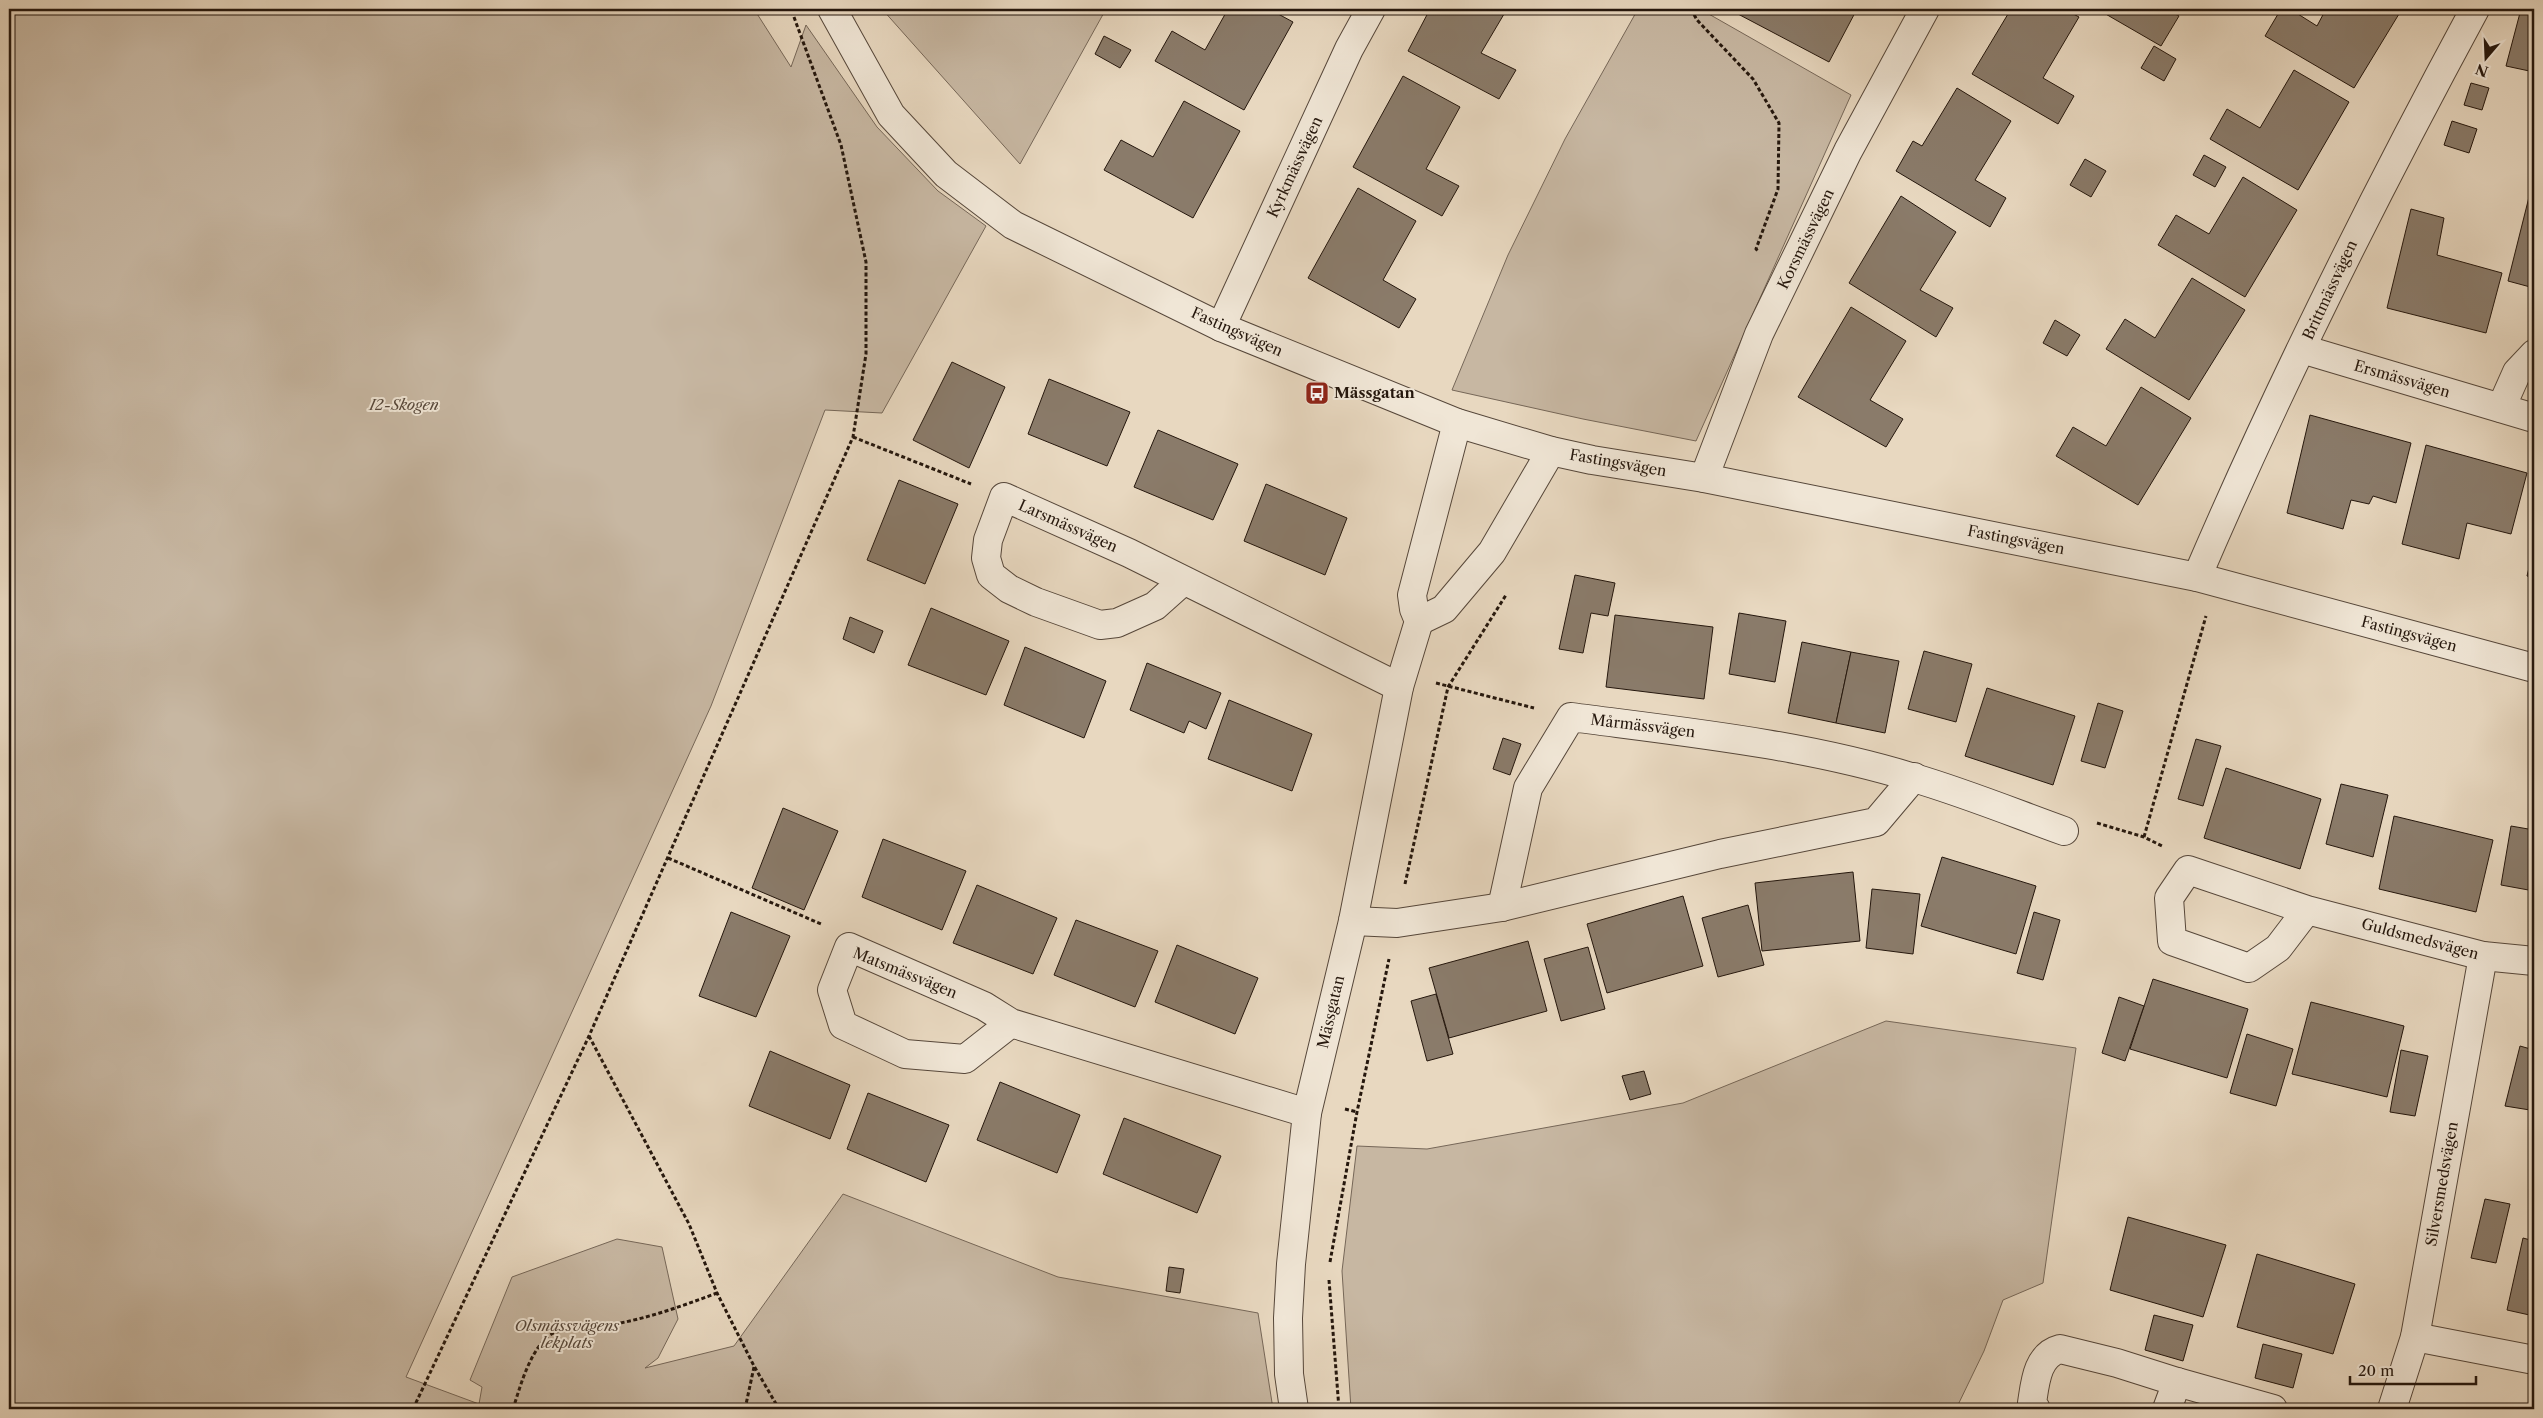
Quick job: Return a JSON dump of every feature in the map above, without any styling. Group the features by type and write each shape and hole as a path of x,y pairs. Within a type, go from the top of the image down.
{"street":[{"name":"Fastingsvägen","path":"832,9 891,115 946,174 1013,225 1221,327 1457,424 1550,451 1592,460 1704,478 2206,579 2534,668"},
{"name":"Kyrkmässvägen","path":"1221,327 1349,49 1371,9"},
{"name":"Korsmässvägen","path":"1704,478 1759,334 1848,151 1926,9"},
{"name":"Brittmässvägen","path":"2206,579 2260,434 2354,238 2475,9"},
{"name":"Ersmässvägen","path":"2302,349 2534,418"},
{"path":"2501,408 2517,372 2534,354"},
{"path":"1457,424 1412,595 1414,609 1419,621 1444,609 1492,552 1550,451"},
{"name":"Larsmässvägen","path":"1183,581 1155,606 1116,623 1100,624 1036,602 1009,589 991,575 986,558 988,540 1004,497 1401,680"},
{"name":"Mässgatan","path":"1294,1409 1289,1374 1288,1318 1291,1264 1307,1113 1352,921 1401,680 1419,621"},
{"name":"Mårmässvägen","path":"1502,907 1528,788 1571,717 1707,734 1838,759 1914,777 2064,831"},
{"path":"1352,921 1397,923 1502,907 1720,854 1876,822 1914,777"},
{"path":"2188,870 2169,898 2172,941 2249,968 2278,948 2307,910"},
{"name":"Guldsmedsvägen","path":"2188,870 2307,910 2483,956 2534,961"},
{"name":"Matsmässvägen","path":"1011,1023 966,1059 905,1054 843,1024 832,990 849,947 984,1006 1011,1023 1307,1113"},
{"name":"Silversmedsvägen","path":"2392,1409 2415,1337 2483,956"},
{"path":"2415,1337 2534,1360"},
{"path":"2036,1409 2032,1403 2039,1368 2045,1358 2054,1350 2060,1349 2117,1363 2273,1409"},
{"path":"2167,1409 2177,1382"}],"path":[{"path":"412,1409 589,1036 853,437 866,354 866,262 841,145 791,9"},
{"path":"1691,9 1697,20 1753,79 1779,123 1778,189 1756,250 1786,280"},
{"path":"853,437 1004,497"},
{"path":"2144,837 2206,579"},
{"path":"1401,680 1448,687 1571,717"},
{"path":"2064,831 2078,818 2144,837 2169,850 2188,870"},
{"path":"668,858 834,930 849,947"},
{"path":"589,1036 689,1224 717,1293 754,1366 780,1409"},
{"path":"513,1409 529,1364 544,1340 556,1331 624,1323 676,1308 717,1293"},
{"path":"745,1409 754,1366"},
{"path":"415,1404 427,1409"}],"green space":[{"name":"I2-Skogen","path":"9,9 754,9 791,67 806,25 877,127 938,191 986,226 882,413 825,410 711,706 406,1377 479,1404 482,1387 470,1380 512,1277 617,1239 662,1247 678,1319 658,1358 645,1368 734,1346 843,1194 1058,1277 1258,1313 1273,1409 9,1409"},
{"path":"882,9 1106,9 1020,164"},
{"path":"1638,9 1700,9 1851,95 1696,441 1583,419 1452,390 1508,255 1565,139"},
{"path":"1886,1021 2076,1048 2043,1283 2003,1300 1984,1351 1956,1409 1351,1409 1342,1271 1357,1146 1427,1149 1683,1103"}],"building":[{"path":"1228,9 1269,9 1293,22 1244,110 1155,61 1172,31 1205,50"},
{"path":"1430,9 1507,9 1481,53 1516,70 1499,99 1408,51"},
{"path":"1740,9 1857,9 1829,62 1738,14"},
{"path":"2011,9 2064,9 2079,17 2043,78 2074,96 2058,124 1972,74"},
{"path":"2097,9 2166,9 2179,16 2161,46"},
{"path":"2281,9 2290,9 2317,26 2326,9 2402,9 2354,88 2265,36"},
{"path":"2521,9 2534,9 2534,72 2506,66"},
{"path":"1104,36 1131,50 1120,68 1095,54"},
{"path":"2154,46 2176,59 2164,81 2141,68"},
{"path":"2294,70 2349,102 2298,190 2210,139 2227,109 2260,128"},
{"path":"1403,76 1460,107 1426,169 1459,186 1442,216 1353,167"},
{"path":"2471,83 2489,88 2482,110 2464,105"},
{"path":"1957,88 2011,121 1975,180 2006,198 1990,227 1896,171 1913,141 1922,146"},
{"path":"1184,101 1240,131 1193,218 1104,170 1121,140 1153,157"},
{"path":"2452,121 2477,129 2469,153 2444,145"},
{"path":"2204,155 2226,167 2215,187 2193,175"},
{"path":"2085,159 2106,171 2091,197 2070,185"},
{"path":"2243,177 2297,210 2245,297 2158,245 2176,215 2209,234"},
{"path":"2532,185 2534,186 2534,288 2508,281"},
{"path":"1358,188 1416,221 1383,280 1416,299 1399,328 1308,278"},
{"path":"1901,196 1956,232 1920,290 1953,308 1936,337 1849,283"},
{"path":"2411,209 2444,218 2437,255 2502,273 2486,333 2387,308"},
{"path":"2192,278 2245,310 2189,400 2106,349 2125,319 2155,338"},
{"path":"1851,307 1906,341 1870,400 1903,419 1886,447 1798,397"},
{"path":"2055,320 2080,335 2067,356 2043,343"},
{"path":"952,362 1005,387 969,468 913,440"},
{"path":"1049,379 1130,412 1107,466 1028,434"},
{"path":"2141,387 2191,418 2138,505 2056,456 2073,427 2106,446"},
{"path":"2310,415 2411,443 2396,503 2373,496 2369,504 2351,500 2343,529 2287,513"},
{"path":"1158,430 1238,464 1213,520 1134,487"},
{"path":"2426,445 2527,473 2511,534 2467,523 2459,559 2402,544"},
{"path":"899,480 958,504 925,584 867,560"},
{"path":"1266,484 1347,518 1325,575 1244,541"},
{"path":"2534,547 2534,578 2527,576"},
{"path":"1575,575 1615,583 1608,616 1591,613 1583,653 1559,649"},
{"path":"931,608 1009,641 986,695 908,665"},
{"path":"1739,613 1786,621 1775,682 1729,674"},
{"path":"1615,615 1713,627 1704,699 1606,687"},
{"path":"850,617 883,631 874,653 843,639"},
{"path":"1802,642 1851,652 1836,723 1788,713"},
{"path":"1025,647 1106,681 1084,738 1004,705"},
{"path":"1924,651 1972,664 1956,722 1908,709"},
{"path":"1851,652 1899,661 1885,733 1836,723"},
{"path":"1147,663 1221,693 1206,729 1189,721 1184,733 1130,710"},
{"path":"1987,688 2075,716 2053,785 1965,756"},
{"path":"1229,700 1312,734 1292,791 1208,759"},
{"path":"2098,703 2123,711 2105,768 2081,761"},
{"path":"1503,738 1521,744 1510,775 1493,769"},
{"path":"2196,739 2221,746 2203,806 2178,799"},
{"path":"2226,768 2321,799 2300,869 2204,838"},
{"path":"2341,784 2388,795 2373,857 2326,844"},
{"path":"783,808 838,831 804,910 752,888"},
{"path":"2394,816 2493,840 2476,912 2379,889"},
{"path":"2511,826 2534,830 2534,891 2501,885"},
{"path":"883,839 966,871 942,930 862,897"},
{"path":"1942,857 2036,886 2016,954 1921,926"},
{"path":"1853,872 1860,941 1762,951 1755,883"},
{"path":"977,885 1057,918 1033,974 953,943"},
{"path":"1872,889 1920,894 1913,954 1866,948"},
{"path":"1683,896 1703,966 1607,993 1587,924"},
{"path":"1748,905 1764,965 1718,977 1702,918"},
{"path":"731,912 790,936 756,1017 699,996"},
{"path":"2034,912 2060,920 2043,980 2017,973"},
{"path":"1076,920 1158,951 1135,1007 1054,975"},
{"path":"1528,941 1547,1011 1449,1038 1429,968"},
{"path":"1177,945 1258,978 1235,1034 1155,1002"},
{"path":"1588,947 1605,1009 1561,1021 1544,959"},
{"path":"2153,979 2248,1009 2227,1078 2130,1049"},
{"path":"1436,994 1453,1054 1427,1061 1411,1001"},
{"path":"2119,997 2144,1006 2125,1061 2102,1053"},
{"path":"2311,1002 2404,1026 2387,1097 2292,1074"},
{"path":"2247,1034 2293,1049 2276,1106 2230,1093"},
{"path":"2520,1046 2534,1050 2534,1093 2530,1110 2505,1106"},
{"path":"2401,1050 2428,1056 2415,1116 2390,1112"},
{"path":"770,1051 850,1085 830,1139 749,1106"},
{"path":"1644,1071 1651,1094 1630,1100 1622,1076"},
{"path":"1000,1082 1080,1115 1057,1173 977,1140"},
{"path":"868,1093 949,1125 926,1182 847,1149"},
{"path":"1124,1118 1221,1156 1197,1213 1103,1174"},
{"path":"2485,1199 2510,1204 2496,1263 2471,1258"},
{"path":"2128,1217 2226,1245 2203,1317 2110,1290"},
{"path":"2523,1238 2534,1241 2534,1316 2507,1310"},
{"path":"2257,1254 2355,1284 2333,1354 2237,1327"},
{"path":"1169,1267 1184,1269 1180,1293 1166,1291"},
{"path":"2154,1315 2193,1325 2183,1361 2145,1350"},
{"path":"2263,1344 2302,1354 2293,1388 2255,1378"}],"place":[{"name":"Mässgatan","path":"1317,393"}],"park label":[{"name":"Olsmässvägens lekplats","path":"567,1334"}]}
